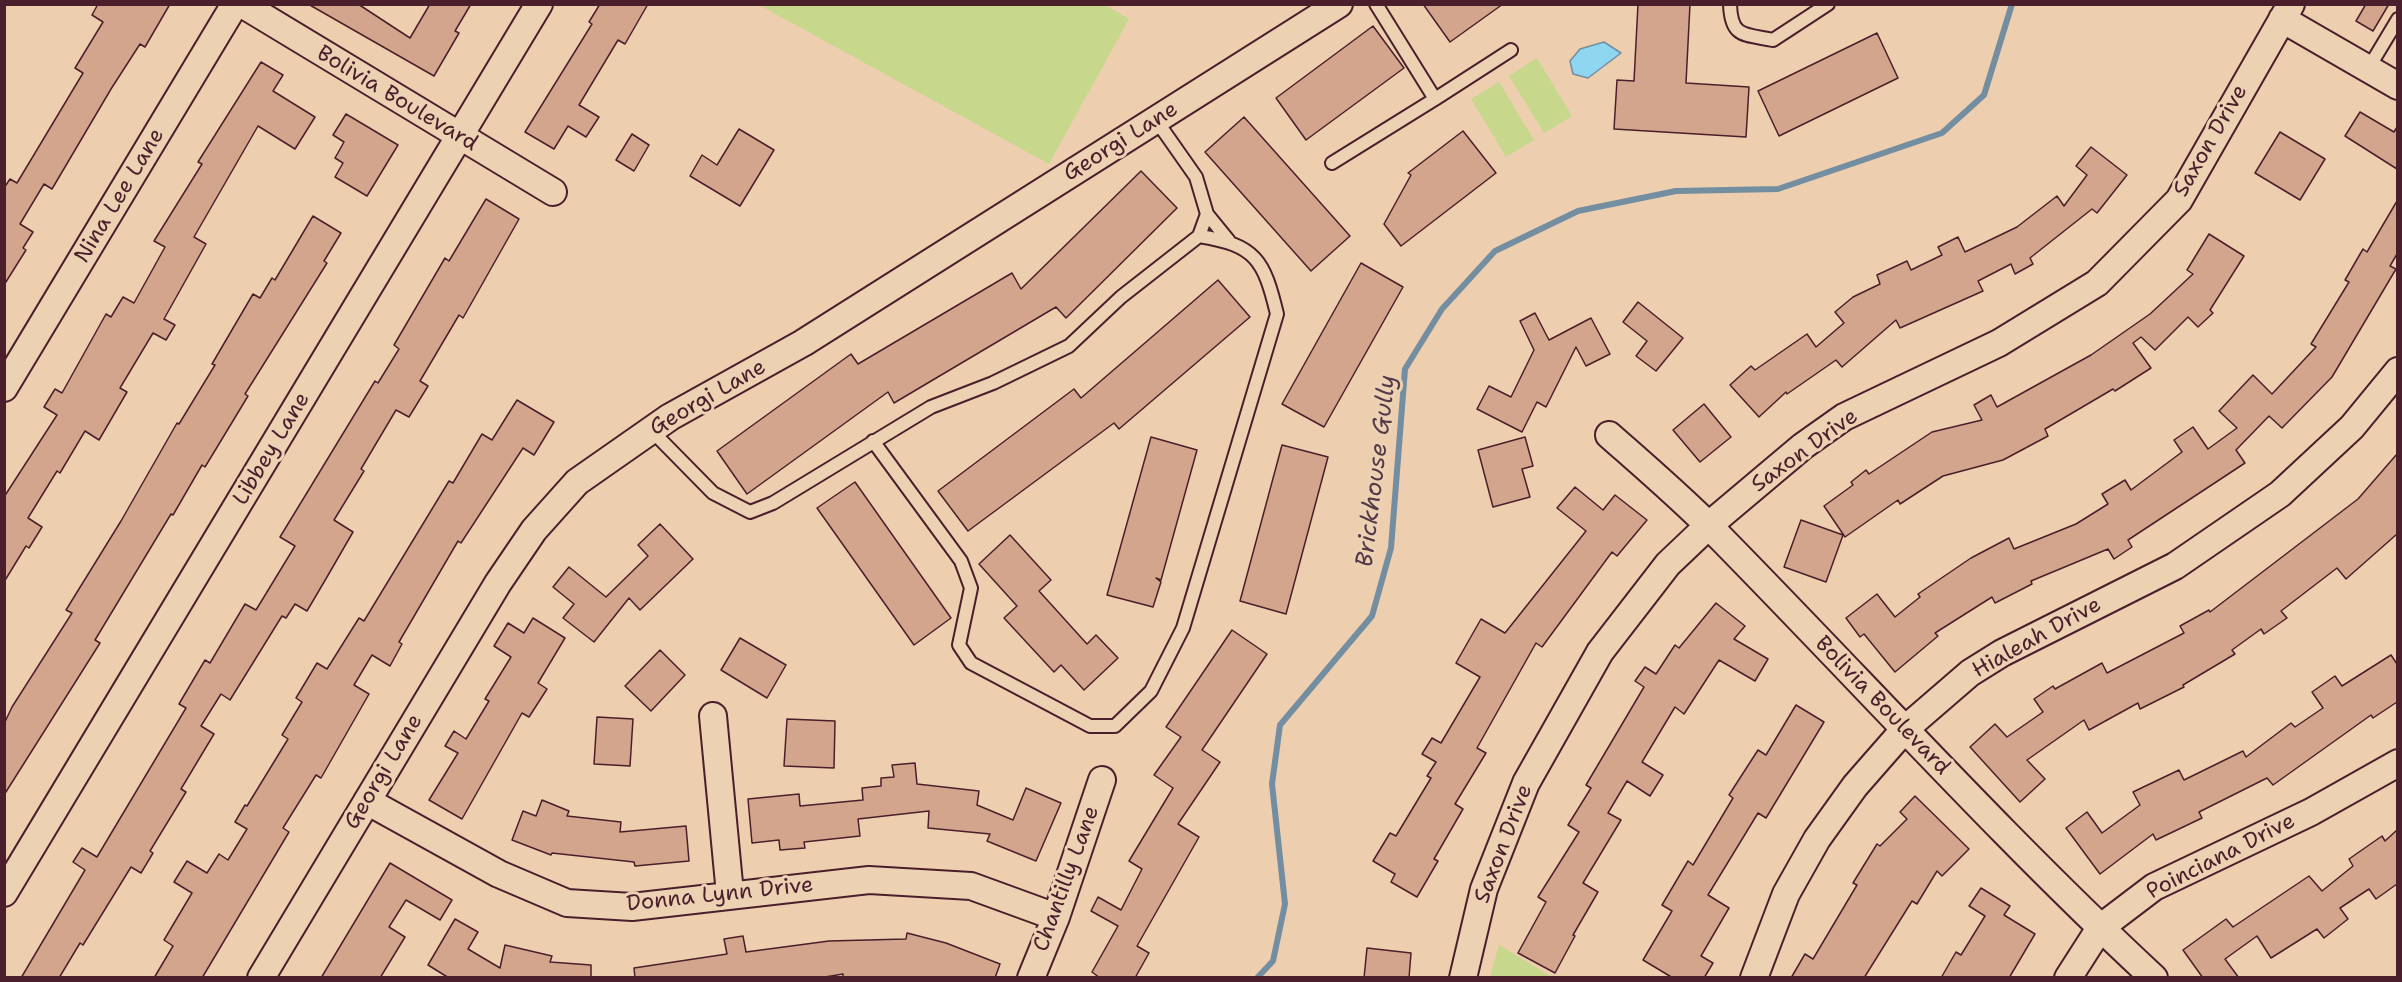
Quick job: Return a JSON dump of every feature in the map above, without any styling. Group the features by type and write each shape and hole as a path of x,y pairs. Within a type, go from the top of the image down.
{"street":[{"name":"Nina Lee Lane","path":"4,388 235,4"},
{"name":"Bolivia Boulevard","path":"242,4 553,192"},
{"name":"Libbey Lane","path":"4,893 539,4"},
{"name":"Georgi Lane","path":"261,978 498,583 534,530 578,482 670,417 803,343 1339,4"},
{"path":"2287,12 2397,87"},
{"name":"Saxon Drive","path":"1463,978 1484,889 1526,783 1600,652 1668,564 1708,526 1803,446 1844,417 1999,343 2097,283 2179,200 2287,12"},
{"name":"Hialeah Drive","path":"1754,978 1786,894 1817,839 1855,786 1904,730 1970,673 2002,653 2175,566 2280,494 2352,427 2397,371"},
{"name":"Bolivia Boulevard","path":"1610,435 1708,526 1904,730 2100,928 2154,978"},
{"path":"713,716 730,894"},
{"name":"Poinciana Drive","path":"2068,978 2100,928 2154,887 2311,812 2397,763"},
{"name":"Chantilly Lane","path":"1030,978 1056,917 1102,780"},
{"name":"Donna Lynn Drive","path":"367,801 499,874 567,903 632,907 730,894 869,880 971,886 1056,917"}],"lane":[{"path":"1376,4 1435,99"},
{"path":"1730,4 1731,22 1734,29 1741,34 1773,40 1828,4"},
{"path":"2368,69 2397,19"},
{"path":"1332,163 1511,50"},
{"path":"1156,120 1196,177 1207,214 1229,241"},
{"path":"651,430 713,493 750,512 773,503 931,407 993,383 1069,346 1121,297 1199,236 1207,214"},
{"path":"873,441 961,561 971,588 959,645 971,663 1090,726 1115,726 1151,691 1183,628 1277,314 1265,270 1245,249 1229,241 1199,236"}],"green space":[{"path":"1108,4 1107,6 1129,19 1049,164 759,5"},
{"path":"1537,58 1572,116 1544,133 1509,76"},
{"path":"1499,82 1534,140 1506,157 1471,99"},
{"path":"1499,945 1552,977 1490,977"}],"water":[{"path":"1604,42 1621,53 1588,78 1573,74 1570,61 1580,49"}],"building":[{"path":"98,4 170,4 145,47 140,44 111,89 52,189 44,184 20,224 33,232 23,248 26,250 4,285 4,188 10,179 17,183 83,73 75,68 103,22 92,15"},
{"path":"308,4 358,4 410,38 430,4 471,4 455,31 459,33 434,76"},
{"path":"600,4 648,4 625,44 618,40 579,105 599,117 586,137 568,126 554,149 525,132 592,24 589,22"},
{"path":"1423,4 1503,4 1450,42"},
{"path":"1638,4 1690,4 1686,83 1749,87 1746,137 1614,129 1617,80 1634,81"},
{"path":"2366,4 2389,4 2373,31 2356,21"},
{"path":"1373,26 1404,68 1306,140 1276,98"},
{"path":"1877,33 1898,78 1779,136 1758,91"},
{"path":"261,62 283,75 273,91 315,117 295,149 258,126 194,237 206,244 164,319 175,325 166,340 153,333 120,388 127,392 99,440 85,431 60,473 57,471 28,518 42,527 29,548 26,546 4,582 4,497 57,415 44,407 55,389 62,393 106,314 111,317 123,297 134,303 165,247 154,241 202,164 198,162"},
{"path":"2360,112 2394,132 2397,127 2397,169 2345,136"},
{"path":"346,114 398,145 367,196 335,177 343,163 335,158 344,142 333,135"},
{"path":"1244,117 1350,236 1311,271 1205,152"},
{"path":"739,129 774,150 740,206 690,176 702,155 717,165"},
{"path":"1463,131 1496,173 1401,246 1384,224 1411,175 1408,173"},
{"path":"2280,132 2325,159 2300,200 2255,173"},
{"path":"632,134 649,145 634,171 616,160"},
{"path":"2091,147 2127,175 2097,213 2092,209 2030,258 2033,264 2015,274 2011,264 1978,281 1983,291 1900,328 1896,320 1842,367 1836,360 1787,394 1786,392 1759,417 1730,385 1751,366 1755,370 1807,334 1816,347 1844,323 1835,312 1853,297 1880,284 1877,275 1907,261 1911,270 1942,255 1938,247 1958,237 1965,252 2017,227 2057,196 2064,206 2087,175 2076,166"},
{"path":"1141,171 1177,208 1066,318 1056,307 894,403 888,392 747,494 717,451 851,354 858,364 1012,273 1021,289"},
{"path":"486,199 519,219 463,318 459,315 420,381 428,386 409,417 396,410 361,469 364,471 334,520 353,532 307,611 295,604 286,618 282,616 230,700 221,694 201,726 214,734 181,789 186,792 150,851 153,853 141,873 131,867 83,945 80,943 59,978 21,978 85,870 73,862 82,848 97,857 186,708 179,704 205,660 210,663 245,604 256,610 295,546 280,537 375,381 378,383 399,349 394,345 445,258 449,261"},
{"path":"2397,201 2397,254 2390,266 2396,269 2332,377 2282,428 2269,416 2236,450 2245,463 2128,540 2132,547 2114,559 2108,549 2031,581 2032,584 1995,603 1992,597 1935,633 1938,636 1895,672 1864,634 1860,637 1846,618 1877,594 1895,617 1920,597 1918,594 1971,558 2009,538 2014,549 2076,524 2108,504 2102,494 2125,480 2131,490 2182,452 2174,440 2193,427 2208,449 2237,428 2219,411 2253,375 2272,394 2316,347 2311,344 2349,282 2345,280 2363,249 2367,252"},
{"path":"313,216 341,233 324,261 327,263 245,394 248,396 205,467 202,465 95,640 100,643 4,795 4,724 12,707 72,613 66,610 121,521 177,423 179,424 215,365 212,364 253,294 260,298 272,278 275,280"},
{"path":"2209,234 2244,256 2210,310 2213,313 2198,327 2188,317 2155,350 2141,337 2133,343 2151,368 2115,391 2113,389 2045,429 2048,436 2003,460 1943,476 1900,504 1898,500 1845,537 1824,506 1853,485 1851,482 1866,470 1869,474 1932,432 1982,420 1974,405 1991,395 1997,407 2091,355 2150,314 2193,274 2187,270"},
{"path":"1361,263 1403,287 1324,427 1282,404"},
{"path":"1218,280 1250,317 1119,429 1114,423 968,531 938,491 1074,389 1081,398"},
{"path":"1638,302 1683,338 1656,371 1636,356 1647,341 1623,322"},
{"path":"1535,313 1549,340 1591,318 1610,354 1586,366 1576,347 1546,407 1537,402 1522,432 1477,409 1489,386 1511,397 1534,350 1520,321"},
{"path":"517,400 554,422 534,455 523,448 461,543 458,541 399,642 402,644 390,666 372,655 354,685 369,694 321,778 316,775 283,828 289,832 202,978 154,978 173,946 164,940 192,893 174,882 187,861 207,873 219,854 228,860 247,829 235,822 288,739 282,735 302,702 296,698 317,663 327,669 359,618 364,621 449,481 453,483 482,434 492,440"},
{"path":"1704,404 1731,437 1700,462 1673,430"},
{"path":"1151,437 1197,450 1161,580 1156,578 1161,582 1153,607 1107,595"},
{"path":"1525,437 1533,466 1522,469 1530,497 1493,507 1478,450"},
{"path":"1282,445 1328,457 1286,614 1240,601"},
{"path":"2397,454 2397,534 2346,579 2337,568 2281,611 2287,618 2264,634 2261,629 2232,650 2235,654 2183,685 2184,687 2140,709 2138,703 2089,730 2084,720 2027,760 2045,779 2020,802 1970,747 1995,724 2007,737 2043,712 2034,699 2053,686 2055,689 2102,663 2107,673 2184,633 2180,626 2209,610 2210,612 2358,499"},
{"path":"855,482 951,618 914,645 817,508"},
{"path":"1575,487 1603,510 1615,495 1647,520 1617,556 1612,552 1542,647 1536,643 1477,748 1486,753 1455,804 1463,809 1434,859 1438,861 1417,897 1391,882 1395,874 1373,861 1390,833 1396,836 1431,778 1427,776 1436,762 1422,754 1432,738 1441,743 1480,677 1456,663 1481,619 1505,633 1586,531 1557,508"},
{"path":"1801,520 1843,535 1826,582 1784,567"},
{"path":"660,524 693,559 640,610 629,598 594,642 563,618 574,604 553,587 569,567 606,597 648,556 638,545"},
{"path":"1010,535 1051,580 1039,591 1087,644 1096,635 1118,658 1084,690 1061,665 1054,672 1004,618 1017,606 979,564"},
{"path":"1716,603 1745,626 1734,639 1768,659 1755,681 1719,660 1684,714 1675,707 1642,762 1663,775 1650,796 1627,781 1608,813 1621,820 1583,883 1598,892 1573,935 1575,936 1555,973 1518,953 1546,902 1538,897 1579,832 1568,825 1591,788 1586,785 1644,687 1635,681 1645,667 1656,674 1675,645 1679,648"},
{"path":"533,618 565,638 538,683 547,689 529,717 522,713 462,819 429,800 458,753 445,746 454,731 466,739 489,701 485,699 511,657 494,646 508,623 524,633"},
{"path":"1232,630 1267,654 1202,750 1220,762 1178,824 1199,837 1137,946 1149,953 1135,978 1100,978 1092,972 1118,926 1091,911 1098,897 1121,910 1142,869 1129,861 1173,788 1154,775 1181,737 1166,727"},
{"path":"740,638 786,665 767,698 721,670"},
{"path":"660,650 685,675 651,711 625,686"},
{"path":"2391,655 2397,664 2397,702 2373,718 2371,715 2273,785 2267,778 2199,812 2202,818 2156,840 2153,834 2100,874 2066,828 2087,812 2102,833 2140,805 2133,792 2179,770 2184,780 2243,751 2246,757 2291,723 2295,727 2323,708 2312,692 2335,676 2342,686"},
{"path":"1796,705 1824,722 1766,818 1758,813 1708,895 1729,908 1701,956 1713,963 1704,978 1673,978 1643,960 1672,911 1662,905 1688,861 1693,865 1733,798 1729,795 1758,750 1766,755"},
{"path":"597,717 633,719 630,766 594,764"},
{"path":"787,719 835,721 834,768 784,766"},
{"path":"915,763 917,784 979,791 977,805 1013,820 1026,788 1061,803 1036,861 987,841 990,834 928,828 929,811 858,819 860,836 804,842 805,848 780,850 779,840 752,843 748,799 799,794 800,806 863,800 862,788 881,786 881,778 894,777 892,765"},
{"path":"1915,796 1969,849 1942,876 1937,871 1917,904 1912,901 1864,978 1791,978 1805,954 1813,959 1857,885 1853,883 1877,844 1880,846 1907,819 1900,812"},
{"path":"542,800 569,811 567,816 621,822 620,832 686,826 689,861 635,866 634,862 552,853 551,855 512,840 523,811 536,816"},
{"path":"2397,830 2397,884 2376,899 2369,889 2340,908 2348,919 2324,938 2317,929 2271,958 2257,936 2225,959 2239,978 2203,978 2183,950 2226,919 2233,927 2309,876 2322,891 2353,866 2349,859 2382,836 2385,841"},
{"path":"390,863 452,900 440,920 406,900 389,927 405,937 380,978 321,978"},
{"path":"1981,888 2010,906 2004,915 2035,934 2009,978 1941,978 1956,952 1961,955 1985,916 1969,906"},
{"path":"455,919 478,932 468,949 500,968 505,945 552,956 550,962 591,965 591,978 449,978 428,965"},
{"path":"907,933 946,943 1000,964 995,978 843,978 843,974 819,978 635,978 634,968 727,954 724,939 743,936 746,952 829,941 906,939"},
{"path":"1367,948 1411,953 1409,978 1364,978"}],"waterway":[{"name":"Brickhouse Gully","path":"1257,978 1273,961 1285,904 1272,784 1280,725 1372,616 1391,548 1405,369 1442,309 1495,251 1578,211 1676,191 1778,189 1942,133 1984,95 2012,4"}]}
